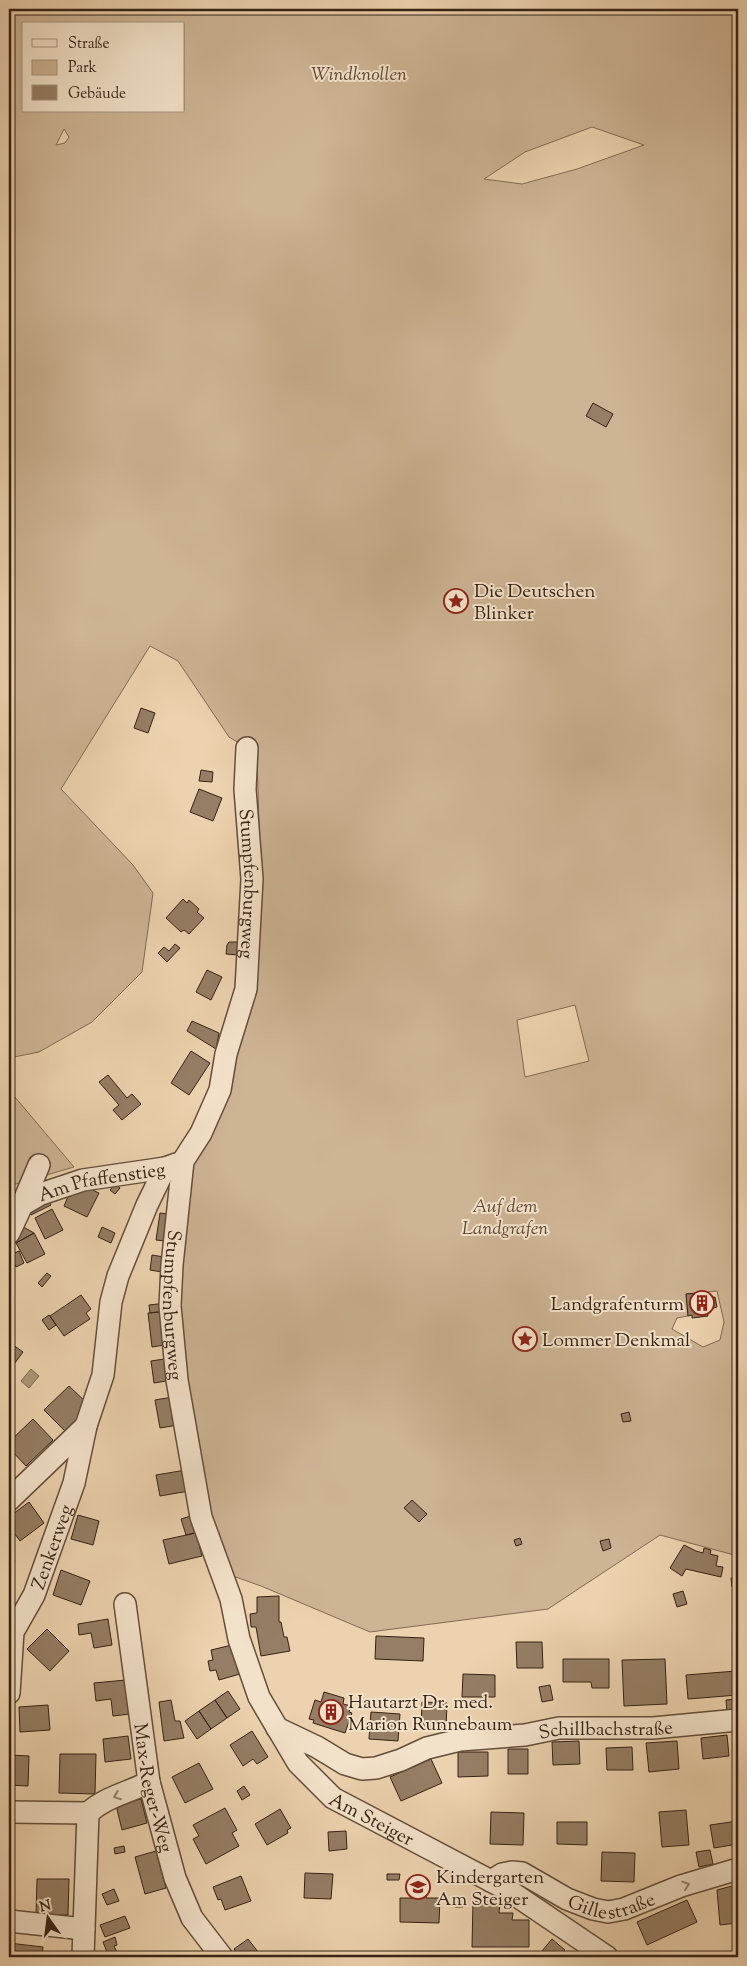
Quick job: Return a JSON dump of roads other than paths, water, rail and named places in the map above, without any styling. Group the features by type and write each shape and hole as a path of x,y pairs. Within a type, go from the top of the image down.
{"street":[{"name":"Stumpfenburgweg","path":"231,1599 201,1517 177,1380 170,1306 174,1165 201,1133 220,1090 226,1054 246,989 252,879 245,790 248,748"},
{"path":"22,1205 39,1165"},
{"name":"Am Pfaffenstieg","path":"9,1233 22,1205 40,1194 83,1180 174,1165"},
{"name":"Zenkerweg","path":"9,1693 10,1650 13,1632 34,1594 74,1483 86,1426 103,1375 111,1302 118,1276 147,1205 174,1165"},
{"name":"Zenkerweg","path":"9,1500 86,1426"},
{"name":"Am Steiger","path":"231,1599 239,1639 259,1697 298,1763 333,1798 508,1890 607,1957"},
{"name":"Max-Reger-Weg","path":"125,1604 149,1782 175,1878 192,1918 222,1957"},
{"name":"Schillbachstraße","path":"277,1728 345,1764 362,1769 376,1768 401,1760 427,1748 460,1740 525,1735 559,1728 653,1728 738,1720"},
{"path":"9,1812 88,1813 99,1803 149,1782"},
{"path":"83,1957 88,1813"},
{"name":"Gillestraße","path":"491,1881 502,1874 522,1873 567,1899 593,1909 608,1912 624,1909 681,1886 738,1869"},
{"path":"9,1922 84,1930"}],"place":[{"name":"Die Deutschen Blinker","path":"456,601"},
{"name":"Landgrafenturm","path":"702,1303"},
{"name":"Lommer Denkmal","path":"525,1339"},
{"name":"Hautarzt Dr. med. Marion Runnebaum","path":"331,1712"},
{"name":"Kindergarten Am Steiger","path":"418,1887"}],"park label":[{"name":"Windknollen","path":"359,73"},
{"name":"Auf dem Landgrafen","path":"505,1216"}]}
